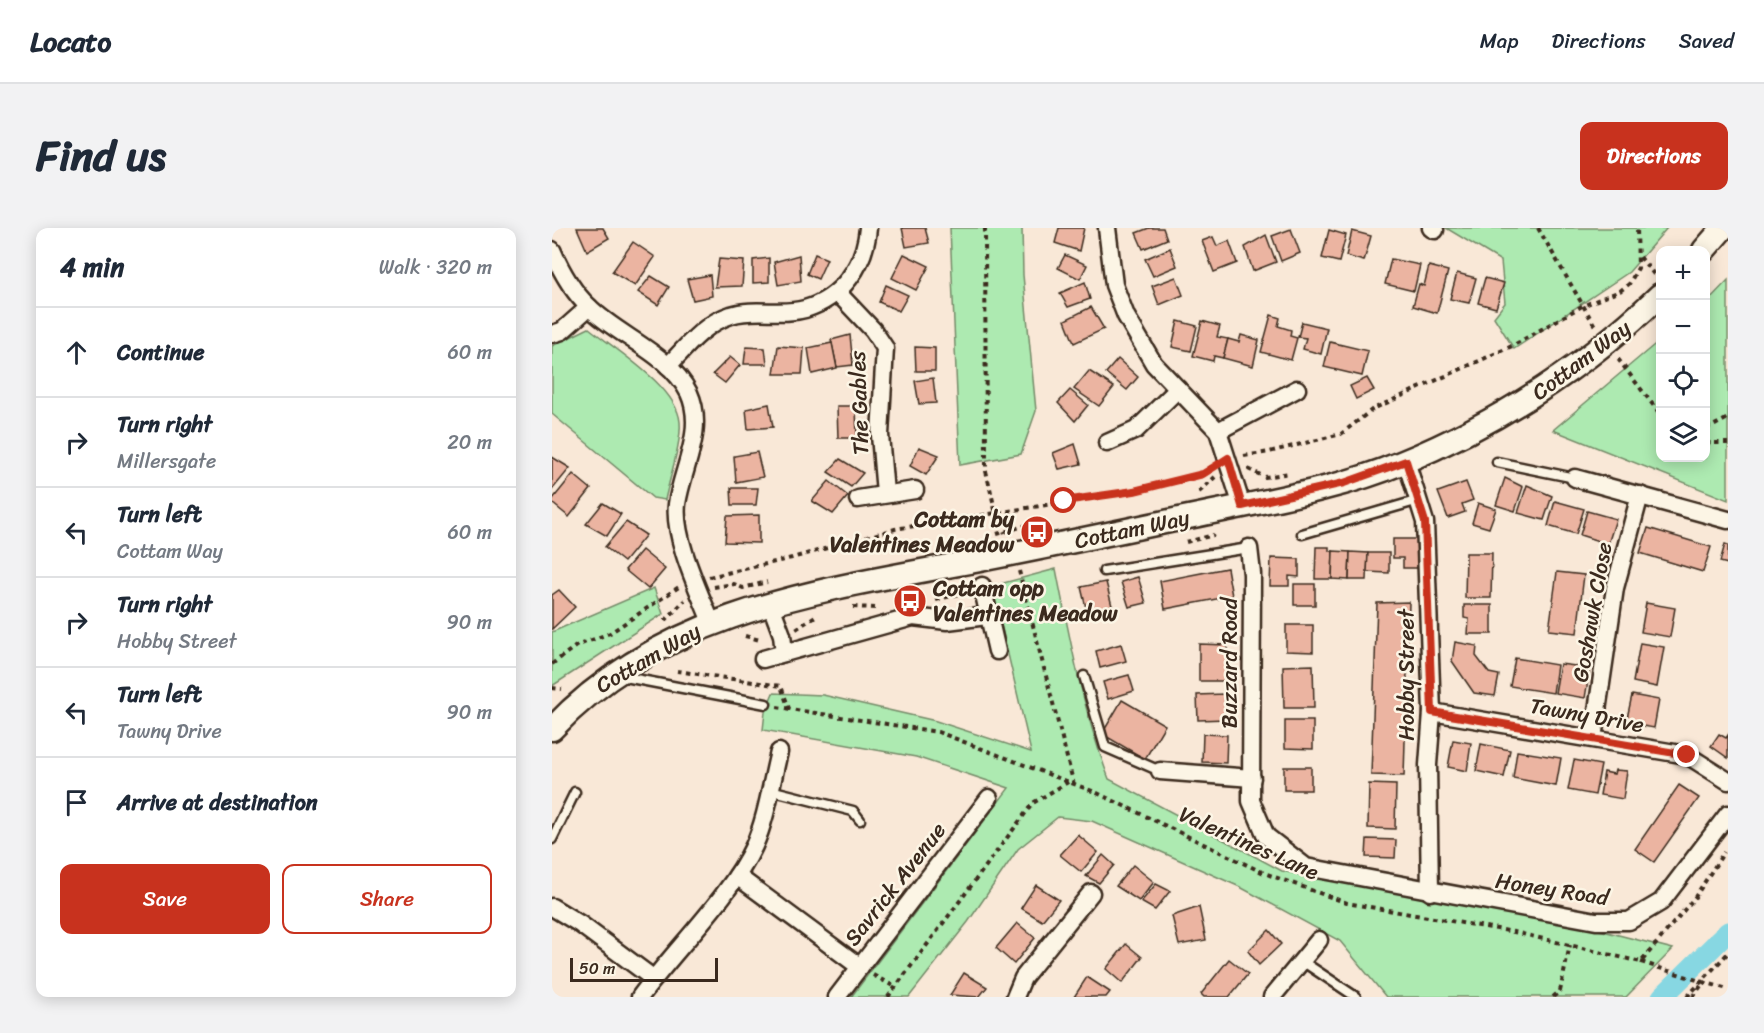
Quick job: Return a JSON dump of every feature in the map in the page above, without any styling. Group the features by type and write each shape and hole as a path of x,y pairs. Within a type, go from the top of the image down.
{"main road":[{"path":"1707,246 1723,228"},
{"name":"Cottam Way","path":"552,729 594,689 659,647 711,622 770,603 1242,506 1344,483 1406,461 1486,425 1528,400 1607,343 1656,289"}],"street":[{"path":"668,366 703,330 732,314 804,310 837,292 858,269 868,228"},
{"path":"1107,228 1114,285 1125,316 1154,364 1218,431 1242,506"},
{"path":"552,250 564,276 589,308 668,366 688,392 695,417 691,452 677,506 682,545 694,582 711,622"},
{"name":"The Gables","path":"837,292 873,330 885,348 880,435 885,494"},
{"path":"552,334 562,331 589,308"},
{"path":"1218,431 1298,388"},
{"path":"1107,443 1136,430 1178,389"},
{"name":"Hobby Street","path":"1406,461 1425,522 1432,712 1428,765 1430,892"},
{"path":"1575,478 1728,520"},
{"path":"858,499 915,490"},
{"name":"Goshawk Close","path":"1593,738 1615,588 1640,495"},
{"name":"Buzzard Road","path":"1249,548 1252,574 1251,801 1266,836 1306,867 1430,892"},
{"path":"982,586 987,616 997,651"},
{"path":"770,603 782,635 784,653"},
{"path":"763,659 913,617 947,621 987,616"},
{"name":"Tawny Drive","path":"1432,712 1687,755 1728,781"},
{"path":"640,997 737,876 754,846 765,814 779,752"},
{"path":"1160,771 1252,778"},
{"name":"Savrick Avenue","path":"837,997 990,798"},
{"name":"Honey Road","path":"1430,892 1596,921 1629,921 1661,902 1728,814"},
{"path":"737,876 860,967"},
{"path":"1015,997 1023,978 1090,893"},
{"path":"552,908 580,924 654,979"},
{"path":"1272,997 1319,940"}],"lane":[{"path":"1497,462 1575,478"},
{"path":"1302,534 1419,500"},
{"path":"1104,571 1249,548"},
{"path":"614,675 766,704"},
{"path":"1084,676 1105,747 1160,771"},
{"path":"770,790 854,811 860,820"},
{"path":"552,839 575,792"},
{"path":"1302,961 1356,997"}],"path":[{"path":"985,228 986,471 996,514 1004,531"},
{"path":"1538,228 1596,328 1588,334"},
{"path":"552,664 576,646 610,633 676,588 722,572 792,558 895,529 1134,491 1203,474 1228,458 1269,452 1341,434 1373,409 1512,346 1582,306 1607,298 1629,284 1635,277 1639,256 1637,228"},
{"path":"1639,256 1656,284"},
{"path":"1619,361 1656,409"},
{"path":"1710,427 1728,418"},
{"path":"1710,443 1728,443"},
{"path":"1250,469 1265,477 1297,472"},
{"path":"1021,575 1074,785"},
{"name":"Valentines Lane","path":"670,670 781,686 790,710 938,732 1068,782 1264,873 1347,903 1514,932 1641,962 1728,989"},
{"path":"552,688 562,689"},
{"path":"888,997 1033,803 1068,782"},
{"path":"1641,962 1695,897 1728,846"},
{"path":"1553,997 1560,991 1570,945"},
{"path":"1687,997 1728,953"},
{"path":"1693,997 1719,961"}],"green space":[{"path":"950,228 1022,228 1023,275 1036,411 1021,454 960,465"},
{"path":"1446,228 1667,228 1629,272 1514,349 1494,317 1505,303 1501,261"},
{"path":"1728,280 1728,500 1553,430 1656,343 1656,462 1710,462 1710,299"},
{"path":"589,328 629,358 657,383 676,409 680,422 679,439 665,500 653,498 552,414 552,346"},
{"path":"1056,569 1084,701 1109,779 1282,871 1603,931 1673,949 1626,997 1386,997 1340,941 1240,887 1092,821 1058,817 1018,849 968,922 909,997 851,997 1009,788 916,757 763,730 765,712 773,693 823,695 936,721 1031,752 992,586"},
{"path":"654,588 663,614 552,686 552,632"}],"building":[{"path":"577,228 603,228 609,238 587,251"},
{"path":"902,228 925,228 929,243 906,247"},
{"path":"1059,228 1084,228 1079,251 1055,243"},
{"path":"1149,228 1163,228 1167,239 1143,249 1136,233"},
{"path":"1291,229 1300,253 1281,261 1272,236"},
{"path":"1329,230 1346,235 1339,262 1322,258"},
{"path":"1352,231 1371,236 1364,261 1346,256"},
{"path":"1266,235 1276,262 1253,271 1245,247"},
{"path":"1213,237 1217,246 1229,241 1237,263 1214,272 1202,241"},
{"path":"633,242 655,257 635,286 612,272"},
{"path":"1170,248 1177,266 1153,276 1145,259"},
{"path":"815,254 827,259 818,279 807,274"},
{"path":"904,254 929,266 916,290 892,278"},
{"path":"799,255 801,281 778,285 774,262"},
{"path":"1065,255 1087,265 1080,279 1058,268"},
{"path":"769,258 769,282 753,283 753,260"},
{"path":"719,259 744,261 742,286 715,287"},
{"path":"1391,259 1420,265 1414,291 1385,284"},
{"path":"1429,266 1448,271 1437,313 1413,306 1419,284 1424,286"},
{"path":"1457,273 1476,278 1469,303 1450,299"},
{"path":"710,275 712,296 693,300 687,279"},
{"path":"651,276 669,287 658,305 638,292"},
{"path":"1176,277 1183,295 1159,305 1152,286"},
{"path":"1485,278 1504,283 1496,308 1478,303"},
{"path":"1085,282 1090,299 1068,307 1060,293"},
{"path":"886,285 908,295 899,311 879,302"},
{"path":"1091,307 1104,329 1074,343 1065,320"},
{"path":"1271,315 1280,318 1278,326 1291,330 1290,336 1297,338 1291,360 1261,352"},
{"path":"1178,321 1197,326 1191,351 1172,347"},
{"path":"1202,321 1220,326 1217,337 1228,339 1223,358 1214,356 1213,361 1193,356"},
{"path":"1302,322 1327,328 1321,354 1303,349 1306,338 1298,337"},
{"path":"850,335 853,365 837,367 831,340"},
{"path":"1241,335 1259,340 1253,366 1223,358 1228,339 1239,342"},
{"path":"1330,342 1368,351 1362,376 1324,367"},
{"path":"832,343 837,368 812,374 808,348"},
{"path":"778,346 804,348 802,374 774,374"},
{"path":"746,347 765,348 767,364 744,364"},
{"path":"915,347 935,348 935,371 916,371"},
{"path":"730,357 740,365 725,383 713,374"},
{"path":"1118,359 1138,377 1127,390 1106,373"},
{"path":"1089,371 1114,387 1099,406 1074,389"},
{"path":"933,378 936,403 919,404 915,381"},
{"path":"1367,378 1374,390 1356,399 1350,386"},
{"path":"1070,390 1088,405 1075,421 1058,403"},
{"path":"769,404 773,427 748,429 746,409"},
{"path":"837,406 856,406 857,438 838,438"},
{"path":"1075,444 1081,464 1059,469 1053,453"},
{"path":"919,447 939,455 926,475 910,466"},
{"path":"757,452 763,477 736,482 734,456"},
{"path":"552,457 570,468 552,490"},
{"path":"840,459 863,473 851,487 828,472"},
{"path":"573,474 591,489 569,517 552,503 552,500"},
{"path":"1505,478 1523,487 1515,511 1496,505"},
{"path":"829,481 848,496 833,514 812,501"},
{"path":"1466,482 1473,500 1462,504 1465,512 1448,518 1438,492"},
{"path":"1527,485 1552,496 1544,520 1518,513"},
{"path":"731,488 758,488 756,505 732,505"},
{"path":"1555,501 1584,509 1576,534 1548,526"},
{"path":"603,503 621,514 607,536 586,524"},
{"path":"1478,503 1496,509 1489,528 1472,523"},
{"path":"1587,511 1616,519 1608,544 1580,535"},
{"path":"759,515 759,543 725,542 727,516"},
{"path":"626,522 646,535 624,562 605,547"},
{"path":"1648,528 1711,547 1703,572 1640,553"},
{"path":"1393,539 1420,539 1421,568 1403,568 1403,558 1393,558"},
{"path":"1725,544 1728,545 1728,564 1720,562"},
{"path":"1316,547 1329,547 1329,551 1333,551 1332,579 1315,579"},
{"path":"642,550 665,569 648,589 625,570"},
{"path":"1333,551 1350,552 1349,580 1332,579"},
{"path":"1350,552 1368,553 1367,580 1349,580"},
{"path":"1368,553 1389,553 1389,573 1367,572"},
{"path":"1466,553 1492,553 1491,598 1465,598"},
{"path":"1271,558 1299,559 1299,577 1289,576 1289,586 1270,586"},
{"path":"1227,568 1232,596 1165,609 1160,581"},
{"path":"1557,572 1584,575 1577,633 1549,630"},
{"path":"1138,577 1146,603 1129,607 1121,582"},
{"path":"1106,582 1112,606 1087,612 1081,587"},
{"path":"1294,584 1315,584 1315,605 1294,605"},
{"path":"559,590 575,607 552,629 552,595"},
{"path":"1409,602 1404,776 1371,775 1377,603"},
{"path":"1646,603 1675,608 1670,637 1641,632"},
{"path":"1464,605 1492,605 1492,634 1468,634 1469,619 1464,618"},
{"path":"1286,625 1313,625 1313,652 1286,651"},
{"path":"1455,642 1477,646 1476,656 1489,673 1499,675 1495,696 1474,693 1452,661"},
{"path":"1640,643 1664,647 1657,687 1633,682"},
{"path":"1121,644 1126,661 1100,668 1096,651"},
{"path":"1199,644 1227,645 1227,681 1199,681"},
{"path":"1515,658 1557,665 1553,693 1510,686"},
{"path":"1560,664 1590,668 1585,698 1555,693"},
{"path":"1313,665 1314,708 1284,708 1283,666"},
{"path":"1129,675 1134,691 1108,699 1103,682"},
{"path":"1225,694 1226,719 1198,720 1197,695"},
{"path":"1632,695 1659,700 1654,728 1626,723"},
{"path":"1122,700 1165,725 1145,759 1102,734"},
{"path":"1285,721 1313,721 1313,749 1285,748"},
{"path":"1203,734 1227,735 1226,763 1202,762"},
{"path":"1719,734 1726,738 1728,735 1728,758 1711,746"},
{"path":"1453,740 1471,743 1467,771 1448,767"},
{"path":"1481,744 1510,750 1504,777 1476,771"},
{"path":"1517,751 1561,758 1556,786 1513,778"},
{"path":"1574,760 1601,765 1595,795 1568,790"},
{"path":"1284,767 1311,767 1311,790 1284,790"},
{"path":"1615,770 1627,771 1623,799 1600,795 1604,772 1614,774"},
{"path":"1369,784 1396,785 1395,829 1368,828"},
{"path":"1679,785 1699,798 1654,862 1635,849"},
{"path":"1078,835 1098,852 1081,872 1060,855"},
{"path":"1367,839 1396,840 1395,858 1366,857"},
{"path":"1103,855 1114,865 1099,883 1086,876"},
{"path":"1133,865 1154,882 1139,901 1116,886"},
{"path":"1156,884 1170,891 1155,910 1141,902"},
{"path":"1036,885 1059,900 1042,921 1021,908"},
{"path":"1199,907 1206,940 1179,945 1172,916"},
{"path":"1017,923 1035,938 1014,964 996,948"},
{"path":"1269,930 1281,944 1259,965 1248,951"},
{"path":"1126,944 1142,957 1122,983 1106,969"},
{"path":"1229,959 1248,974 1229,997 1204,997 1201,994"},
{"path":"964,973 987,987 979,997 950,995"},
{"path":"1087,977 1110,992 1106,997 1074,997"}],"waterway":[{"path":"1662,997 1728,932"}],"place":[{"name":"Cottam by Valentines Meadow","path":"1037,532"},
{"name":"Cottam opp Valentines Meadow","path":"910,601"}],"route":[{"path":"1064,501 1134,491 1203,474 1228,458 1242,506 1344,483 1406,461 1425,522 1432,712 1687,755"}]}
